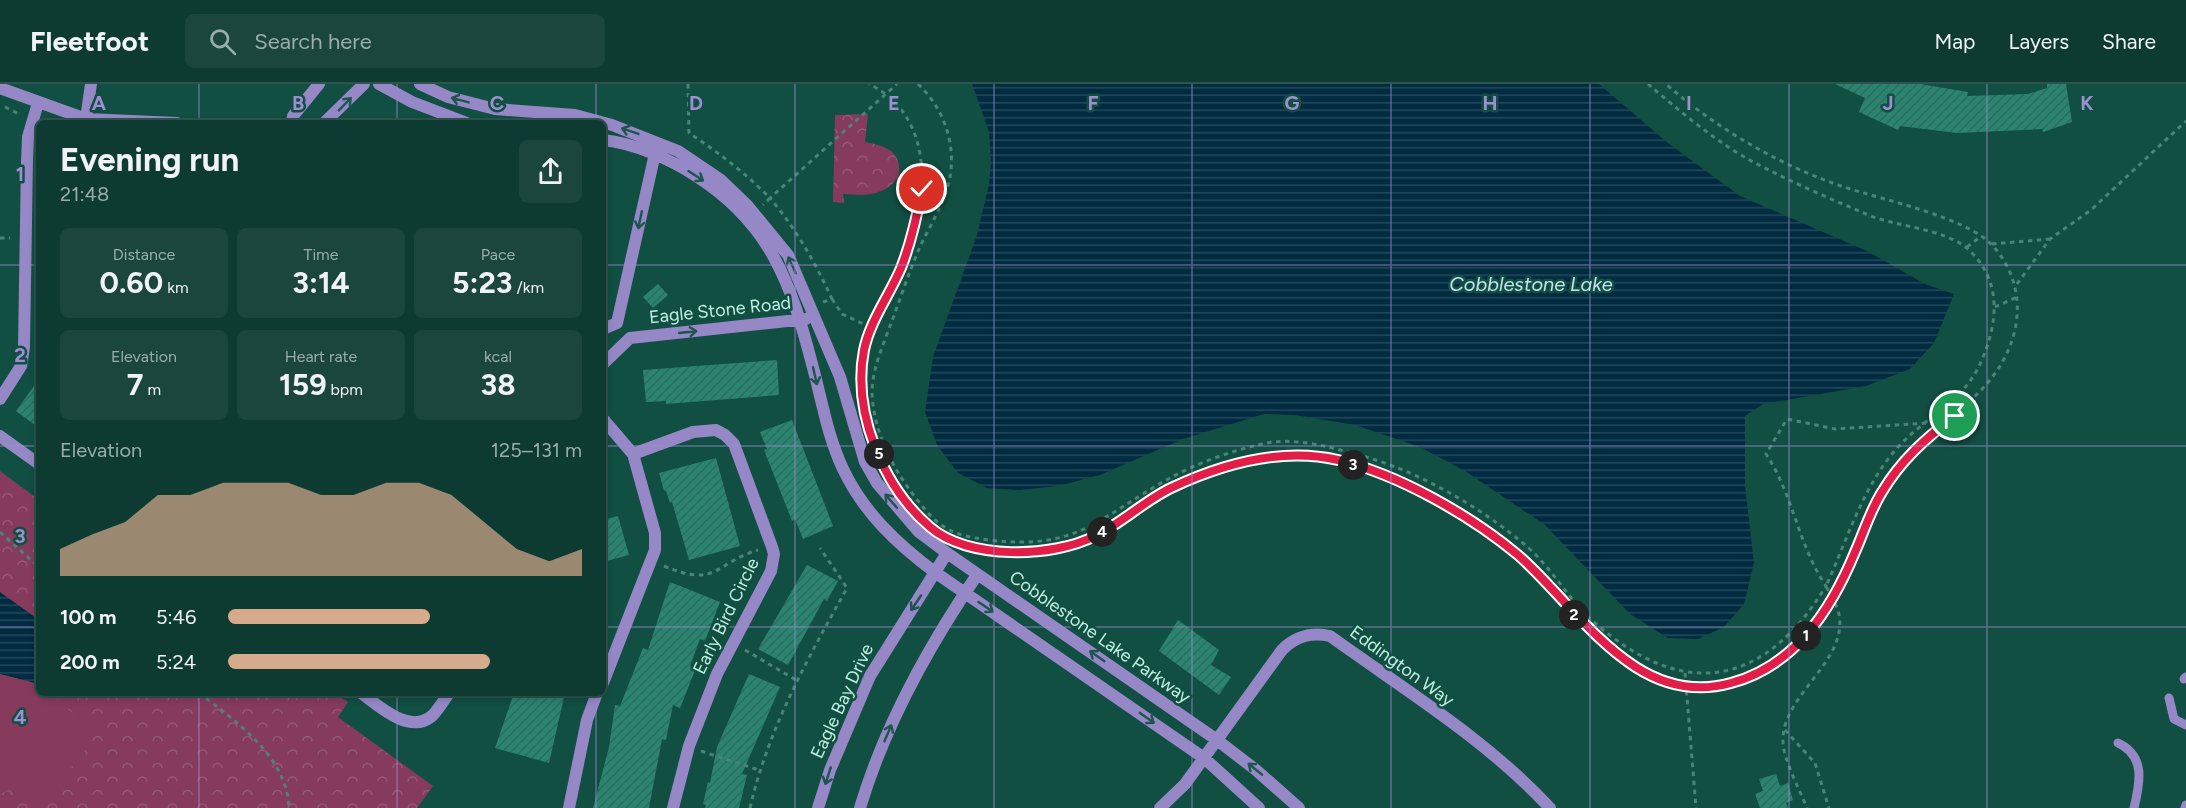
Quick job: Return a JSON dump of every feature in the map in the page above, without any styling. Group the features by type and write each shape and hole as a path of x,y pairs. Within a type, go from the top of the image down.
{"street":[{"path":"86,118 91,84"},
{"path":"292,120 293,116 319,84"},
{"path":"327,120 364,84"},
{"path":"379,84 422,106 459,120"},
{"name":"Cobblestone Lake Parkway","path":"420,84 448,97 499,110 575,115 596,120"},
{"path":"0,88 86,118 122,120"},
{"path":"0,399 21,366 24,347 28,137 38,103"},
{"path":"498,120 499,110"},
{"name":"Cobblestone Lake Parkway","path":"606,123 678,151 721,180 747,205 788,255 840,377 865,462 890,501 919,532 977,575 1217,740 1256,770 1299,808"},
{"path":"606,141 672,162 714,187 761,235 778,261 800,319 830,439 843,469 867,510 884,530 904,550 936,573 1204,758 1259,808"},
{"name":"Eagle Stone Road","path":"630,338 617,323 658,142"},
{"path":"25,212 36,213"},
{"name":"Eagle Stone Road","path":"606,361 630,338 815,319"},
{"path":"606,328 617,323"},
{"path":"606,422 633,454 655,533 655,550 652,560 606,675"},
{"name":"Early Bird Circle","path":"633,454 693,432 716,430 725,435 734,444 774,554 771,571 731,643 717,674 689,746 674,808"},
{"path":"0,436 36,462"},
{"path":"843,469 865,462"},
{"name":"Eagle Bay Drive","path":"818,808 830,770 870,676 894,633 947,554"},
{"path":"860,808 869,779 908,688 977,575"},
{"name":"Eddington Way","path":"1160,808 1177,794 1287,644 1307,635 1330,636 1490,752 1525,781 1550,808"},
{"path":"365,696 404,722 420,722 431,716 447,696"},
{"path":"569,808 586,720 596,696"}],"lane":[{"path":"2169,698 2174,719 2186,725"},
{"path":"2118,744 2126,747 2136,758 2140,770 2140,785 2134,808"}],"path":[{"path":"688,84 689,133 745,173 770,198 797,233 842,314 871,327"},
{"path":"862,401 862,369 871,327 901,268 911,239 924,180 922,158 912,129 903,112 869,84"},
{"path":"759,208 897,84"},
{"path":"918,84 933,99 943,118 950,141 951,172 945,195 920,248 879,354 872,391 875,412 890,460 909,490 938,523 954,533 967,537 1007,542 1042,542 1091,528 1171,477 1241,450 1278,441 1325,446 1382,462 1428,483 1474,510 1532,551 1592,621 1611,636 1648,659 1685,673 1701,675 1736,668 1763,655 1802,622 1826,585 1877,473 1900,444 1952,402 1974,375 1991,333 1995,307 1994,291 1987,273 1967,248 1948,238 1868,215 1745,157 1648,84"},
{"path":"961,544 1016,552 1056,549 1098,535 1170,489 1239,462 1286,456 1337,460 1423,494 1471,522 1519,556 1582,624 1616,654 1644,671 1685,686 1710,688 1730,684 1770,667 1808,634 1832,600 1880,494 1902,462 1929,436 1969,404 2002,363 2015,331 2017,284 1992,244 1953,221 1841,186 1775,158 1742,141 1666,84"},
{"path":"0,104 22,116"},
{"path":"2017,284 2050,239 2091,210 2186,121"},
{"path":"1967,248 1980,237"},
{"path":"0,238 16,238"},
{"path":"1992,244 2050,239"},
{"path":"1995,307 2017,297"},
{"path":"818,304 832,299"},
{"path":"1807,808 1783,744 1785,730 1797,702 1832,651 1839,630 1838,609 1809,558 1780,474 1766,454 1787,419 1835,429 1928,423"},
{"path":"0,532 36,564"},
{"path":"652,560 693,575 706,575 727,567 745,554 772,547"},
{"path":"750,808 759,770 796,680 847,588 820,548"},
{"path":"740,647 796,680"},
{"path":"1685,673 1696,808"},
{"path":"203,696 241,726 267,754 289,791 289,808"},
{"path":"1785,730 1815,763 1828,808"},
{"path":"699,750 759,770"}],"green space":[{"path":"868,114 865,142 880,145 895,155 898,161 899,176 888,188 881,191 859,195 843,194 844,203 833,202 835,115"},
{"path":"0,471 36,498 36,696 339,696 348,702 338,717 433,786 417,808 0,808"},
{"path":"0,674 36,677 36,696 58,696 57,701 98,732 41,808 37,808 10,788 0,795"}],"water":[{"name":"Cobblestone Lake","path":"972,84 1599,84 1668,143 1740,196 1867,251 1925,284 1954,294 1934,343 1910,369 1866,386 1763,404 1745,416 1745,485 1754,563 1744,604 1724,627 1698,639 1668,638 1630,614 1545,525 1465,471 1420,447 1355,425 1295,415 1264,414 1183,439 1100,475 1058,486 1019,490 987,488 958,473 937,445 925,412 933,357 977,235 989,184 991,162 989,132"},
{"path":"0,592 36,618 36,683 0,674"}],"building":[{"path":"1835,84 1920,84 1968,92 1967,96 2028,94 2047,88 2047,84 2066,84 2072,122 2043,132 2042,129 1957,133 1900,126 1898,130 1859,112 1865,98"},
{"path":"658,284 668,295 653,308 643,297"},
{"path":"777,360 779,395 666,404 666,401 646,402 643,370"},
{"path":"36,383 36,426 16,411"},
{"path":"792,420 833,526 803,539 795,519 792,521 764,450 767,449 760,432"},
{"path":"716,458 740,546 689,560 672,502 670,503 664,491 659,473"},
{"path":"618,516 629,555 606,561 606,519"},
{"path":"807,565 838,581 827,601 824,599 788,665 758,649"},
{"path":"670,582 720,602 705,641 700,639 690,666 696,668 680,708 673,705 666,740 662,739 649,808 593,808 609,747 615,705 620,706 643,648 648,650"},
{"path":"1178,620 1219,650 1211,665 1231,677 1219,695 1159,651"},
{"path":"749,674 780,687 742,774 747,775 739,808 705,808 706,805 703,804 717,747"},
{"path":"513,696 564,696 549,763 495,748"},
{"path":"1776,774 1780,786 1788,783 1793,800 1786,803 1788,808 1760,808 1755,794 1763,791 1759,779"}],"route":[{"path":"922,189 911,239 901,268 871,327 864,350 861,378 862,401 872,436 888,474 912,508 933,530 961,544 1007,551 1035,552 1056,549 1098,535 1170,489 1239,462 1286,456 1337,460 1423,494 1494,537 1519,556 1592,634 1616,654 1644,671 1665,680 1685,686 1710,688 1750,677 1770,667 1808,634 1822,618 1832,600 1880,494 1902,462 1929,436 1955,416"}]}
